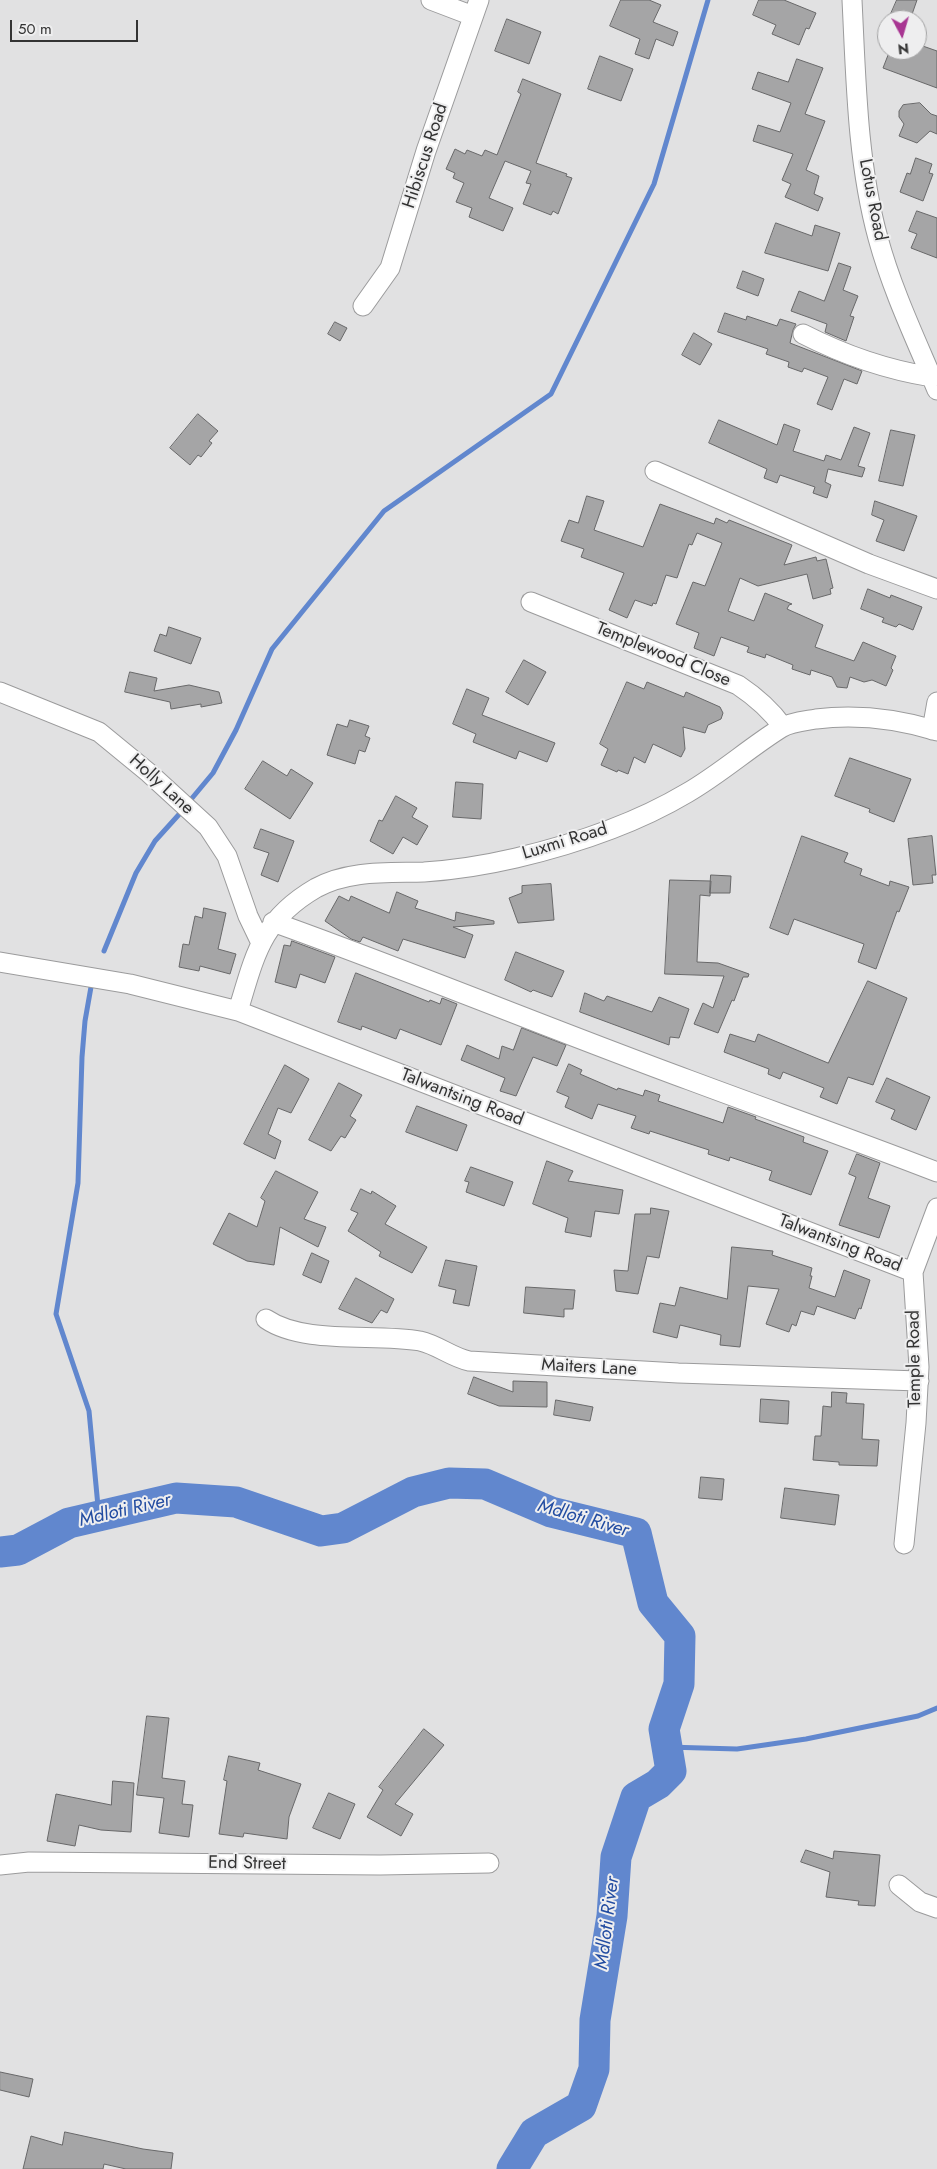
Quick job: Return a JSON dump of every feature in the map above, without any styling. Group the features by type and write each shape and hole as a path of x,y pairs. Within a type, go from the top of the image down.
{"street":[{"path":"431,0 476,8"},
{"name":"Lotus Road","path":"852,0 861,147 874,219 888,272 934,384"},
{"name":"Hibiscus Road","path":"363,306 390,268 426,152 476,8"},
{"path":"803,334 820,342 910,373 934,384"},
{"path":"655,472 869,564 937,589"},
{"name":"Templewood Close","path":"531,602 738,685 755,696 783,727"},
{"name":"Holly Lane","path":"0,692 99,732 208,827 227,856 248,916 260,941"},
{"path":"935,730 937,702"},
{"name":"Luxmi Road","path":"238,1011 260,941 273,922 297,901 317,888 343,878 361,874 426,872 471,867 569,844 649,814 689,792 783,727 804,721 845,716 890,720 935,730"},
{"path":"273,922 384,962 689,1080 824,1128 937,1172"},
{"name":"Talwantsing Road","path":"0,962 130,984 238,1011 913,1272"},
{"name":"Temple Road","path":"904,1544 919,1381 913,1272 935,1220"},
{"name":"Maiters Lane","path":"266,1319 277,1326 298,1332 422,1342 455,1358 469,1361 678,1373 919,1381"},
{"name":"End Street","path":"2,1864 39,1862 380,1866 490,1862"},
{"path":"899,1885 920,1902 937,1908"}],"building":[{"path":"621,0 649,0 661,5 653,22 678,32 673,46 656,39 649,59 635,54 640,39 610,26"},
{"path":"759,0 784,0 816,13 809,29 806,28 799,45 772,34 776,25 753,15"},
{"path":"897,0 917,0 914,10 893,10"},
{"path":"507,19 541,32 529,64 495,51"},
{"path":"927,48 937,51 937,88 883,68 886,60 927,60"},
{"path":"600,56 633,69 621,101 588,89"},
{"path":"797,59 823,68 805,114 825,121 806,170 819,176 814,194 823,198 818,211 785,197 791,184 782,180 793,154 753,141 758,125 780,132 791,103 752,89 758,72 788,82"},
{"path":"523,79 561,94 536,163 567,174 566,176 572,178 558,214 553,211 551,215 523,204 531,184 526,183 531,171 505,161 489,198 513,208 503,231 469,217 472,208 456,202 464,183 453,178 455,173 446,169 455,149 465,154 467,150 482,156 485,150 497,155 521,94 518,92"},
{"path":"920,103 931,114 937,116 937,134 930,131 917,143 899,136 904,124 899,117 899,111 903,105"},
{"path":"916,158 932,164 929,173 933,174 923,201 900,192 907,173 910,174"},
{"path":"917,211 937,218 937,258 911,248 917,234 909,231"},
{"path":"776,223 812,236 815,225 840,233 828,271 765,253"},
{"path":"839,263 851,267 843,290 858,296 850,316 854,317 846,341 825,332 827,324 791,311 799,291 824,301"},
{"path":"743,271 764,279 758,296 737,288"},
{"path":"725,313 746,320 747,316 777,326 780,319 796,324 790,343 862,371 857,384 844,379 832,410 817,404 828,377 804,368 802,372 788,367 789,362 766,354 768,349 718,332"},
{"path":"335,322 347,328 340,341 328,334"},
{"path":"694,333 712,344 700,365 682,355"},
{"path":"198,414 218,431 209,441 212,443 201,457 198,455 190,465 170,448"},
{"path":"719,420 777,445 784,424 800,430 793,451 824,461 826,455 841,460 854,427 870,433 858,466 865,468 862,477 828,469 825,482 831,485 827,498 813,493 815,487 780,475 777,483 764,478 767,469 709,443"},
{"path":"891,430 915,435 903,486 879,481"},
{"path":"587,496 604,501 594,530 643,547 660,504 714,524 716,518 727,523 729,520 792,545 784,565 816,557 817,561 826,559 833,588 830,589 831,594 813,599 807,574 758,586 740,578 728,611 754,621 765,593 792,604 787,609 823,625 815,647 854,661 863,642 896,656 891,668 893,670 886,686 872,680 864,682 850,677 847,688 837,687 832,677 811,670 810,675 792,669 793,665 766,654 765,658 747,652 749,647 721,637 714,656 694,648 699,633 676,624 693,582 705,586 722,543 697,533 692,545 689,544 677,578 666,575 656,604 653,603 652,606 635,600 627,618 609,610 624,573 581,557 584,549 561,541 569,520 578,523"},
{"path":"875,501 917,516 904,551 876,541 884,520 872,515"},
{"path":"868,589 890,598 891,595 922,607 913,630 899,624 896,627 882,622 884,618 861,609"},
{"path":"169,627 201,638 191,664 154,651 160,634 166,636"},
{"path":"524,660 546,672 528,705 506,692"},
{"path":"130,672 157,678 154,691 189,685 219,692 222,703 201,707 201,704 171,709 170,702 125,692"},
{"path":"627,682 644,689 647,682 684,697 686,692 720,707 723,713 721,719 708,725 705,733 683,727 685,749 681,757 653,744 645,763 634,757 628,774 618,770 617,772 601,765 608,749 600,744"},
{"path":"467,689 489,698 482,715 555,743 547,762 519,751 516,759 473,742 476,734 453,724"},
{"path":"350,720 369,726 365,736 370,738 365,752 359,750 355,764 327,755 337,724 347,727"},
{"path":"850,758 911,779 894,822 869,812 870,809 835,796"},
{"path":"263,761 287,776 291,769 313,783 290,819 245,789"},
{"path":"456,782 483,784 481,819 453,817"},
{"path":"396,796 417,808 412,817 428,826 417,845 403,837 393,854 370,841 379,820 382,821"},
{"path":"261,829 294,841 278,882 261,875 269,853 254,848"},
{"path":"802,836 848,853 844,862 862,869 860,875 889,886 890,881 909,887 899,912 897,911 876,969 858,962 864,944 794,919 788,935 770,928"},
{"path":"932,836 936,875 932,875 933,883 913,885 908,839"},
{"path":"711,875 731,876 730,893 710,893"},
{"path":"670,880 711,881 710,896 700,895 697,962 718,963 749,974 748,977 743,977 734,1001 732,1000 718,1033 694,1024 703,1003 713,1008 724,976 665,974"},
{"path":"551,884 554,920 518,923 509,898 522,893 522,886"},
{"path":"397,892 418,901 415,908 455,921 456,912 494,921 494,924 453,927 473,935 465,958 403,939 398,951 363,937 360,942 351,939 325,921 339,896 349,901 351,896 389,913"},
{"path":"204,908 226,913 218,949 236,954 230,974 200,966 199,971 179,967 183,944 189,945 195,916 202,918"},
{"path":"292,941 335,957 325,983 300,974 296,988 275,982 284,945 290,946"},
{"path":"516,952 564,971 552,997 533,990 531,992 505,980"},
{"path":"356,973 429,1002 430,1000 440,1004 442,998 457,1004 441,1045 400,1029 396,1039 362,1026 361,1030 338,1022"},
{"path":"868,981 907,998 873,1085 848,1077 837,1104 820,1097 824,1088 783,1072 780,1079 768,1074 769,1069 724,1052 730,1034 755,1042 758,1034 828,1063"},
{"path":"585,993 604,1001 607,996 652,1012 659,997 689,1009 679,1038 670,1037 669,1045 580,1012"},
{"path":"522,1028 566,1045 557,1066 533,1057 516,1096 500,1091 505,1078 461,1060 467,1045 499,1059 502,1046 513,1050"},
{"path":"569,1064 582,1070 580,1074 617,1090 618,1088 643,1096 645,1090 660,1095 658,1101 723,1123 728,1107 804,1137 803,1142 828,1151 811,1195 769,1180 772,1171 730,1157 729,1161 708,1154 709,1150 650,1131 649,1134 631,1128 636,1116 598,1104 592,1119 565,1107 569,1097 557,1092"},
{"path":"285,1065 309,1079 291,1113 278,1108 268,1134 281,1141 275,1159 244,1144"},
{"path":"887,1078 930,1097 916,1130 891,1119 895,1110 876,1102"},
{"path":"339,1083 362,1095 350,1116 356,1120 345,1138 341,1136 331,1151 309,1140"},
{"path":"417,1106 467,1125 457,1151 406,1132"},
{"path":"857,1154 880,1163 868,1198 890,1206 879,1238 839,1225 856,1177 849,1174"},
{"path":"547,1161 573,1171 568,1181 623,1190 619,1214 595,1211 591,1237 565,1232 568,1218 533,1204"},
{"path":"471,1167 513,1182 504,1206 466,1192 469,1182 465,1181"},
{"path":"276,1171 318,1192 304,1219 326,1227 318,1247 280,1227 274,1265 247,1261 213,1244 229,1213 257,1227 265,1201 261,1198"},
{"path":"361,1189 371,1194 372,1191 396,1206 385,1224 427,1247 412,1273 379,1256 381,1252 348,1231 358,1213 351,1210"},
{"path":"651,1208 669,1211 659,1258 647,1256 638,1294 616,1291 614,1270 628,1271 635,1214 650,1214"},
{"path":"732,1247 773,1251 772,1255 812,1268 809,1288 835,1297 844,1270 870,1280 861,1309 859,1308 855,1319 817,1306 814,1315 801,1311 796,1326 792,1324 789,1332 766,1324 779,1289 748,1286 740,1347 720,1345 721,1335 680,1325 677,1338 653,1332 660,1303 675,1306 680,1287 727,1299"},
{"path":"312,1253 329,1261 321,1283 303,1275"},
{"path":"446,1260 477,1266 469,1306 453,1303 456,1290 439,1286"},
{"path":"356,1278 394,1299 387,1313 381,1310 372,1323 339,1309"},
{"path":"526,1287 575,1290 573,1309 564,1309 564,1317 524,1313"},
{"path":"474,1377 513,1392 513,1381 547,1382 547,1407 499,1406 468,1394"},
{"path":"832,1392 847,1393 846,1403 864,1404 862,1439 879,1440 877,1466 839,1465 839,1462 813,1460 815,1436 821,1436 823,1406 831,1407"},
{"path":"761,1399 789,1401 788,1424 760,1422"},
{"path":"556,1400 593,1407 590,1421 554,1415"},
{"path":"701,1477 724,1479 722,1500 699,1498"},
{"path":"785,1488 839,1495 835,1525 781,1518"},
{"path":"147,1716 169,1718 162,1778 185,1781 182,1804 193,1805 189,1837 159,1833 164,1798 137,1795"},
{"path":"424,1729 444,1745 395,1804 413,1814 401,1836 367,1817 383,1790 379,1787"},
{"path":"229,1756 260,1763 258,1770 301,1784 289,1817 287,1839 244,1833 243,1837 219,1834 227,1781 224,1780"},
{"path":"113,1781 134,1783 131,1832 101,1830 79,1825 75,1846 47,1841 56,1794 111,1805"},
{"path":"329,1793 355,1804 340,1839 313,1828"},
{"path":"806,1850 833,1859 834,1851 880,1855 875,1906 858,1905 859,1901 826,1897 830,1872 801,1862"},
{"path":"0,2072 33,2079 29,2097 0,2090"},
{"path":"65,2132 143,2149 173,2153 171,2169 126,2169 104,2164 103,2169 23,2169 31,2136 62,2145"}],"waterway":[{"path":"188,803 213,773 236,730 272,649 384,511 551,394 654,184 708,0"},
{"path":"104,951 136,873 155,841 183,810"},
{"path":"91,987 85,1021 82,1057 78,1183 56,1314 89,1411 99,1517"},
{"name":"Mdloti River","path":"0,1552 18,1550 69,1523 176,1498 236,1502 321,1531 343,1528 413,1492 449,1483 485,1484 551,1512 636,1533 653,1603 680,1636 679,1684 664,1729 671,1771 658,1784 636,1797 616,1857 612,1916 595,2020 594,2069 581,2106 534,2133 512,2169"},
{"path":"667,1747 737,1749 806,1739 918,1716 937,1708"}]}
